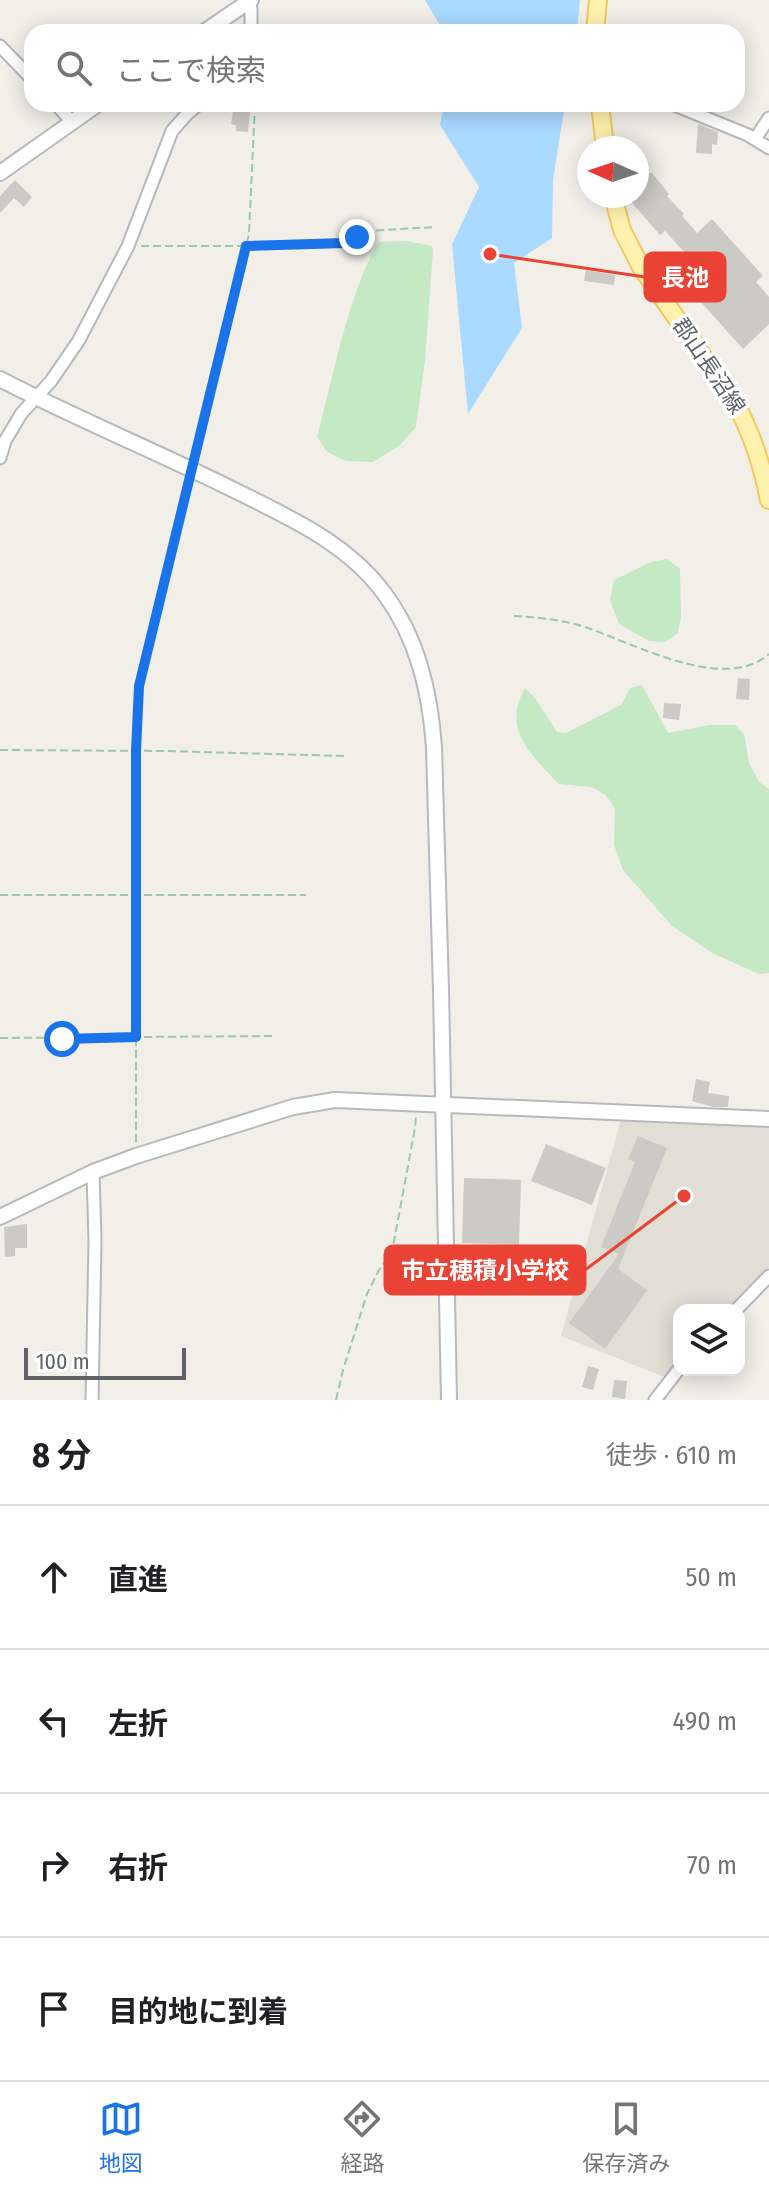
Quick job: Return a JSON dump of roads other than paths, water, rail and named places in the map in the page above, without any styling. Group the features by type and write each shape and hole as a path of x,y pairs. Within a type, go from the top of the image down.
{"main road":[{"path":"596,24 598,0"},
{"path":"601,112 604,136"},
{"name":"郡山長沼線","path":"616,208 622,230 641,267 746,421 769,500"}],"street":[{"path":"216,24 250,1 251,24"},
{"path":"0,46 24,71"},
{"path":"63,112 72,122"},
{"path":"0,173 86,112"},
{"path":"0,458 5,441 79,340 128,246 172,131 189,112"},
{"path":"691,112 769,148"},
{"path":"755,139 769,118"},
{"path":"0,379 316,531 352,559 384,593 402,622 420,662 430,707 434,747 449,1400"},
{"path":"0,1217 93,1172 136,1156 293,1107 335,1100 769,1119"},
{"path":"92,1400 93,1172"},
{"path":"742,1304 769,1276"},
{"path":"655,1400 674,1376"}],"water":[{"path":"425,0 580,0 578,24 439,24"},
{"path":"442,112 564,112 553,180 552,238 514,263 522,328 468,414 452,244 479,187 440,125"}],"place":[{"name":"長池","path":"490,254"},
{"name":"市立穂積小学校","path":"684,1196"}]}
